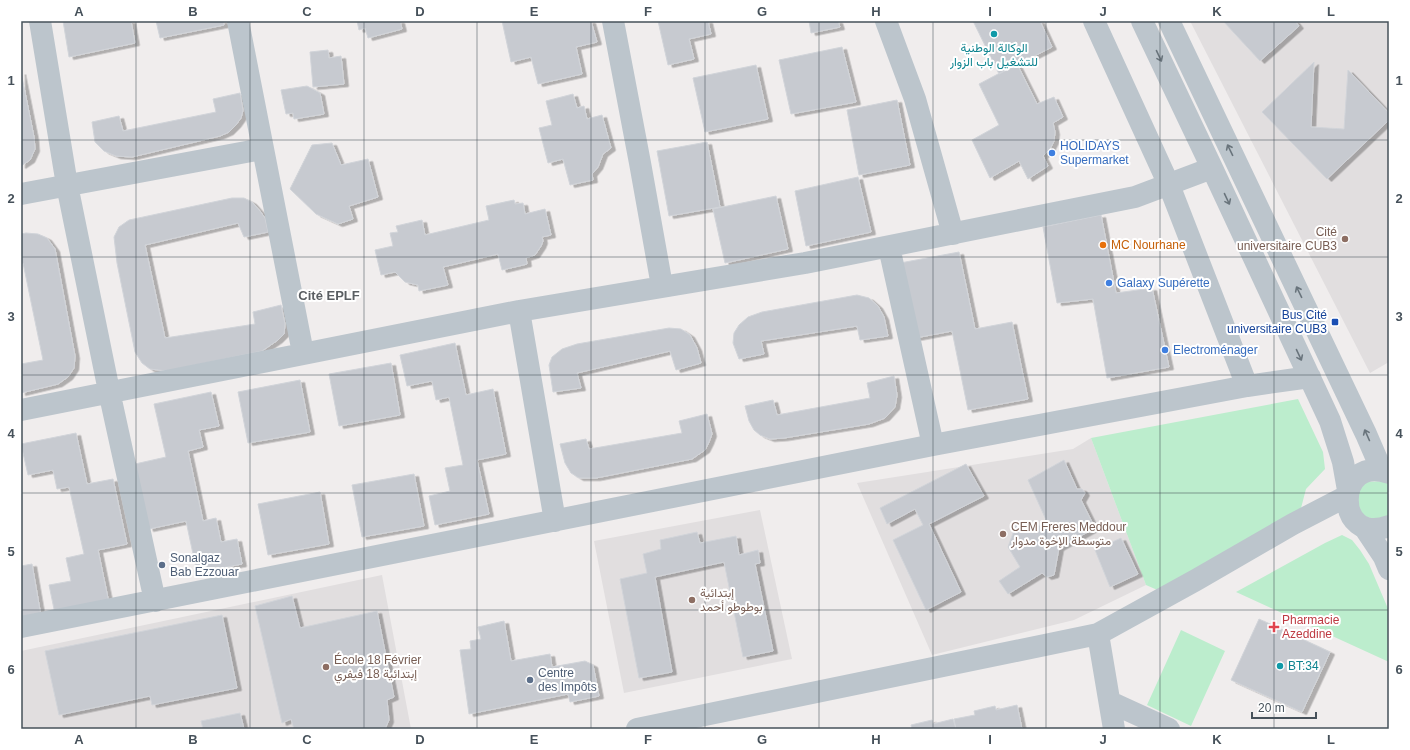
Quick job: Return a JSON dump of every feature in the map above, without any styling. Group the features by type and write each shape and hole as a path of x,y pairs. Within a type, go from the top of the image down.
{"street":[{"path":"40,21 67,185 109,391 155,601"},
{"path":"238,21 303,353"},
{"path":"613,21 662,286"},
{"path":"886,21 915,99 953,234"},
{"path":"1094,21 1170,185 1247,386"},
{"path":"1142,21 1330,421 1343,462 1348,493 1347,505 1350,514 1384,557 1389,569"},
{"path":"1169,21 1353,406 1387,473"},
{"path":"21,194 262,149"},
{"path":"21,410 109,391 519,311 805,263 953,234 1135,197 1212,168"},
{"path":"889,247 933,445"},
{"path":"519,311 555,521"},
{"path":"21,627 933,445 1247,386 1310,376"},
{"path":"637,729 1098,634 1348,493 1352,482 1362,474 1374,471 1387,473"},
{"path":"1293,524 1320,519 1340,518 1373,529 1382,529 1389,526"},
{"path":"1098,634 1114,729"},
{"path":"1110,702 1169,729"}],"shaded area":[{"name":"Cité universitaire CUB3","path":"1190,21 1389,21 1389,362 1370,373"},
{"name":"CEM Freres Meddour متوسطة الإخوة مدوار","path":"1091,438 1146,585 1074,620 932,655 857,483 1073,449"},
{"name":"إبتدائية بوطوطو أحمد","path":"760,510 792,659 624,693 594,541"},
{"path":"382,575 411,729 21,729 21,651"}],"green space":[{"path":"1298,399 1323,452 1325,469 1306,489 1300,512 1162,592 1146,585 1091,438"},
{"path":"1389,481 1389,517 1381,521 1360,515 1354,494 1362,482"},
{"path":"1342,535 1352,540 1369,564 1389,611 1389,662 1236,592"},
{"path":"1181,630 1225,651 1191,726 1147,705"}],"building":[{"path":"63,21 131,21 135,43 69,57"},
{"path":"156,21 223,21 224,25 160,38"},
{"path":"357,21 400,21 402,29 368,38 365,28 359,30"},
{"path":"502,21 591,21 597,42 576,47 582,74 538,84 531,57 511,62"},
{"path":"658,21 708,21 711,34 689,39 694,59 668,65"},
{"path":"809,21 838,21 840,27 811,33"},
{"path":"973,21 1040,21 1052,47 999,74"},
{"path":"1223,21 1295,21 1299,26 1260,61"},
{"path":"842,47 856,102 791,114 779,60"},
{"path":"328,50 329,58 341,56 344,84 313,87 310,52"},
{"path":"1314,62 1311,127 1344,129 1348,70 1389,113 1389,120 1327,179 1262,112"},
{"path":"1017,64 1037,104 1054,97 1063,117 1053,123 1055,132 1054,141 1050,149 1043,156 1048,166 1028,179 1019,161 990,178 972,140 999,125 979,84"},
{"path":"756,65 768,119 705,132 693,78"},
{"path":"21,72 35,149 30,160 21,166"},
{"path":"307,86 320,93 324,114 294,119 293,113 286,114 281,90"},
{"path":"240,93 243,110 241,118 229,132 220,136 132,157 116,156 104,151 95,142 92,122 119,116 123,131 216,112 213,99"},
{"path":"573,94 577,108 584,106 587,119 602,115 611,148 603,154 598,167 592,174 593,180 570,185 563,159 548,163 539,128 552,125 546,101"},
{"path":"897,100 910,165 859,175 847,110"},
{"path":"707,142 720,207 669,216 657,151"},
{"path":"332,143 341,165 368,159 378,197 349,206 353,219 338,224 316,214 290,189 312,145"},
{"path":"858,177 871,232 806,246 795,191"},
{"path":"776,196 788,249 725,263 713,209"},
{"path":"232,198 244,198 252,202 265,218 268,232 244,237 238,223 145,245 165,338 255,324 253,312 281,305 285,324 284,334 262,351 167,371 150,369 142,363 135,352 117,263 114,237 119,227 129,220"},
{"path":"514,200 515,204 523,203 525,214 545,209 551,235 542,237 543,241 535,255 526,258 527,264 502,270 498,254 443,267 448,285 419,291 418,285 405,282 395,272 381,275 375,250 393,246 390,233 398,232 396,226 422,220 425,235 489,220 486,206"},
{"path":"1101,215 1116,293 1152,288 1169,367 1107,378 1093,299 1057,303 1043,227"},
{"path":"21,234 38,234 47,238 55,249 75,356 74,368 68,377 58,384 21,393 21,364 43,360 23,263 21,264"},
{"path":"959,252 975,329 1012,322 1028,399 968,410 952,331 915,338 900,263"},
{"path":"857,295 869,298 878,306 884,317 888,336 860,340 857,326 761,341 764,354 739,359 733,343 734,333 739,325 748,317 762,312"},
{"path":"669,328 681,329 690,335 697,348 701,363 676,370 670,351 577,373 581,388 553,392 549,365 552,357 562,349 577,344"},
{"path":"455,343 466,395 493,389 506,454 477,460 489,514 435,525 429,496 450,491 445,468 463,465 449,397 436,400 432,381 407,386 400,355"},
{"path":"391,363 400,415 339,426 329,374"},
{"path":"894,376 897,395 895,407 885,418 869,424 770,439 760,435 754,430 749,421 745,406 773,400 777,415 870,398 867,383"},
{"path":"300,380 310,432 248,443 238,392"},
{"path":"211,392 219,426 199,430 203,447 188,451 203,521 216,518 221,542 237,539 242,564 197,573 186,521 149,529 135,464 166,457 154,404"},
{"path":"707,414 712,434 705,450 692,459 596,478 579,478 571,473 565,463 560,444 586,439 589,449 682,433 679,421"},
{"path":"76,433 87,484 113,479 127,544 98,550 109,603 55,614 49,585 71,581 66,558 84,554 69,487 57,489 53,470 28,475 21,444"},
{"path":"1064,460 1077,489 1082,489 1085,493 1081,500 1095,528 1059,548 1054,575 1047,577 1042,573 1008,594 999,581 1020,567 1008,547 1017,522 1033,528 1047,522 1028,480"},
{"path":"966,464 984,496 929,524 961,592 926,610 893,540 923,525 915,509 887,524 880,508"},
{"path":"414,474 424,526 362,537 352,485"},
{"path":"320,492 329,544 268,555 258,504"},
{"path":"697,532 700,543 736,536 739,555 758,550 760,563 755,564 773,651 743,657 724,562 655,577 672,672 639,678 620,579 647,573 643,554 661,549 660,540"},
{"path":"1121,538 1138,574 1110,587 1095,550"},
{"path":"32,564 41,616 21,619 21,566"},
{"name":"École 18 Février إبتدائية 18 فيفري","path":"292,596 300,628 377,611 394,697 387,700 389,720 385,729 294,729 291,719 282,723 255,606"},
{"path":"222,615 237,688 152,705 150,696 59,715 45,651"},
{"name":"BT:34","path":"1259,619 1330,652 1302,712 1231,680"},
{"name":"Centre des Impôts","path":"504,621 511,661 550,654 552,667 585,661 593,665 599,696 570,702 568,694 469,714 460,650 471,649 470,641 481,639 478,627"},
{"path":"1017,705 1022,729 956,729 954,719 975,715 974,711 995,706 996,710"},
{"path":"240,713 244,729 203,729 201,721"},
{"path":"953,719 956,729 912,729 911,725 932,720 933,724"}],"place":[{"name":"الوكالة الوطنية للتشغيل باب الزوار","path":"994,34"},
{"name":"HOLIDAYS Supermarket","path":"1052,153"},
{"name":"Cité universitaire CUB3","path":"1345,239"},
{"name":"MC Nourhane","path":"1103,245"},
{"name":"Galaxy Supérette","path":"1109,283"},
{"name":"Bus Cité universitaire CUB3","path":"1335,322"},
{"name":"Electroménager","path":"1165,350"},
{"name":"CEM Freres Meddour متوسطة الإخوة مدوار","path":"1003,534"},
{"name":"Sonalgaz Bab Ezzouar","path":"162,565"},
{"name":"إبتدائية بوطوطو أحمد","path":"692,600"},
{"name":"Pharmacie Azeddine","path":"1274,627"},
{"name":"BT:34","path":"1280,666"},
{"name":"École 18 Février إبتدائية 18 فيفري","path":"326,667"},
{"name":"Centre des Impôts","path":"530,680"}],"district":[{"name":"Cité EPLF","path":"329,295"}]}
